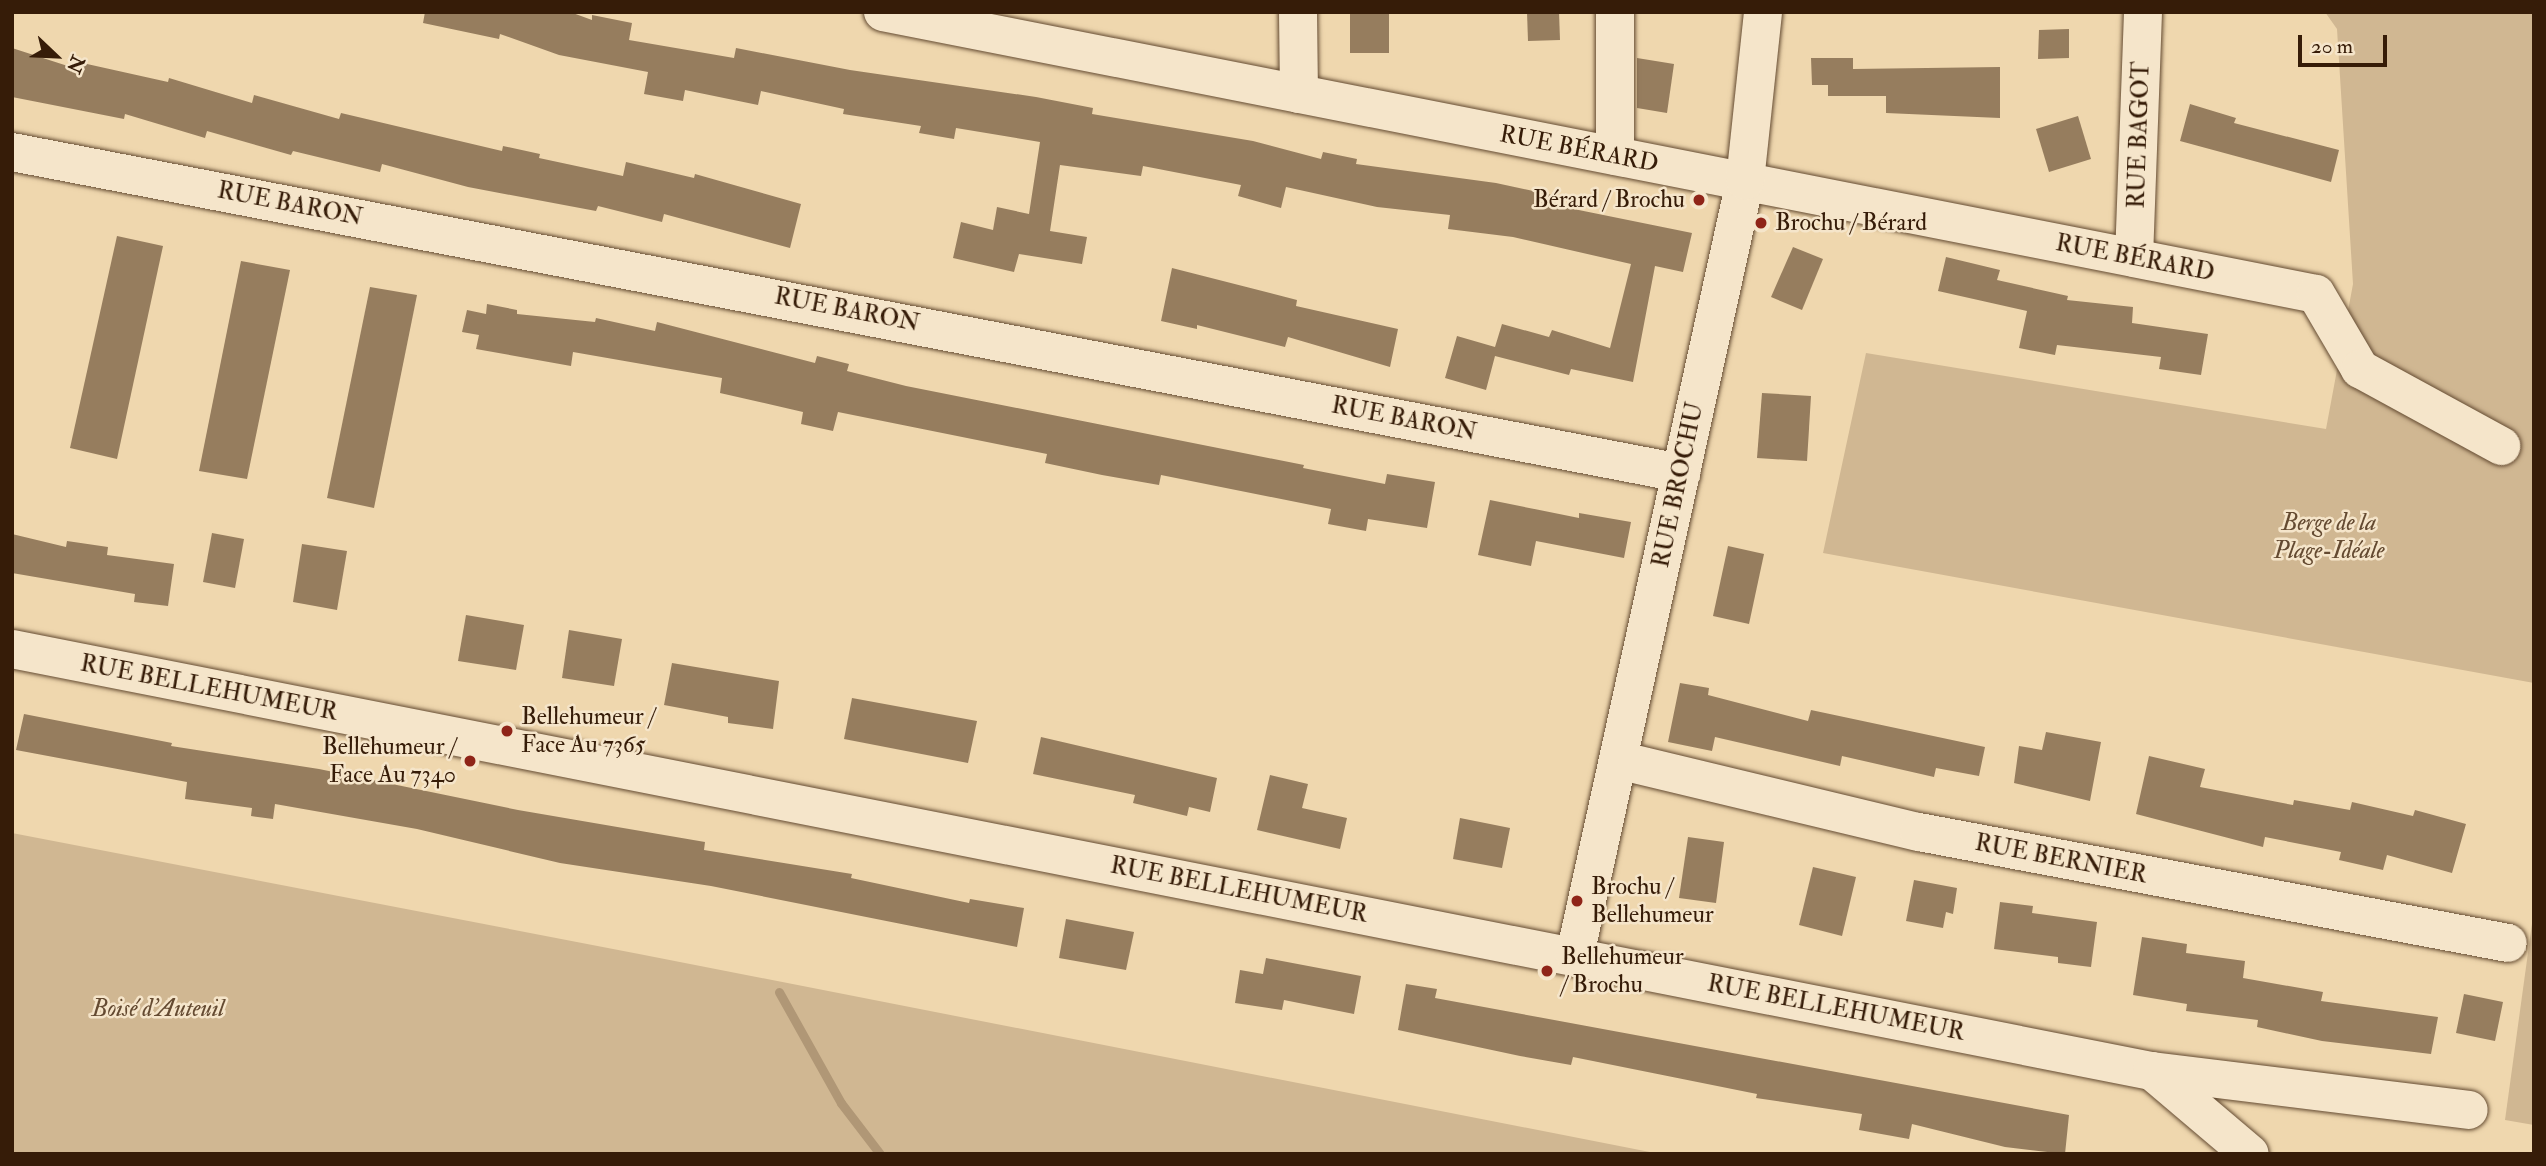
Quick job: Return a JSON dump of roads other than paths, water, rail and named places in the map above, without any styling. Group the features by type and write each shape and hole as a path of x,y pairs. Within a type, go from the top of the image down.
{"street":[{"name":"RUE BÉRARD","path":"883,12 2316,294 2360,369 2501,446"},
{"path":"1298,12 1299,94"},
{"path":"1615,12 1615,156"},
{"name":"RUE BROCHU","path":"1575,955 1745,181 1763,12"},
{"name":"RUE BAGOT","path":"2134,258 2143,12"},
{"name":"RUE BARON","path":"12,152 1681,473"},
{"name":"RUE BELLEHUMEUR","path":"12,649 1575,955 2152,1071 2469,1110"},
{"name":"RUE BERNIER","path":"1618,760 1919,832 2508,943"},
{"path":"2152,1071 2250,1154"}],"waterway":[{"path":"779,992 841,1103 880,1154"}],"place":[{"name":"Bérard / Brochu","path":"1699,200"},
{"name":"Brochu / Bérard","path":"1761,223"},
{"name":"Bellehumeur / Face Au 7365","path":"507,731"},
{"name":"Bellehumeur / Face Au 7340","path":"470,761"},
{"name":"Brochu / Bellehumeur","path":"1577,901"},
{"name":"Bellehumeur / Brochu","path":"1547,971"}],"park label":[{"name":"Berge de la Plage-Idéale","path":"2329,537"},
{"name":"Boisé d'Auteuil","path":"158,1009"}]}
